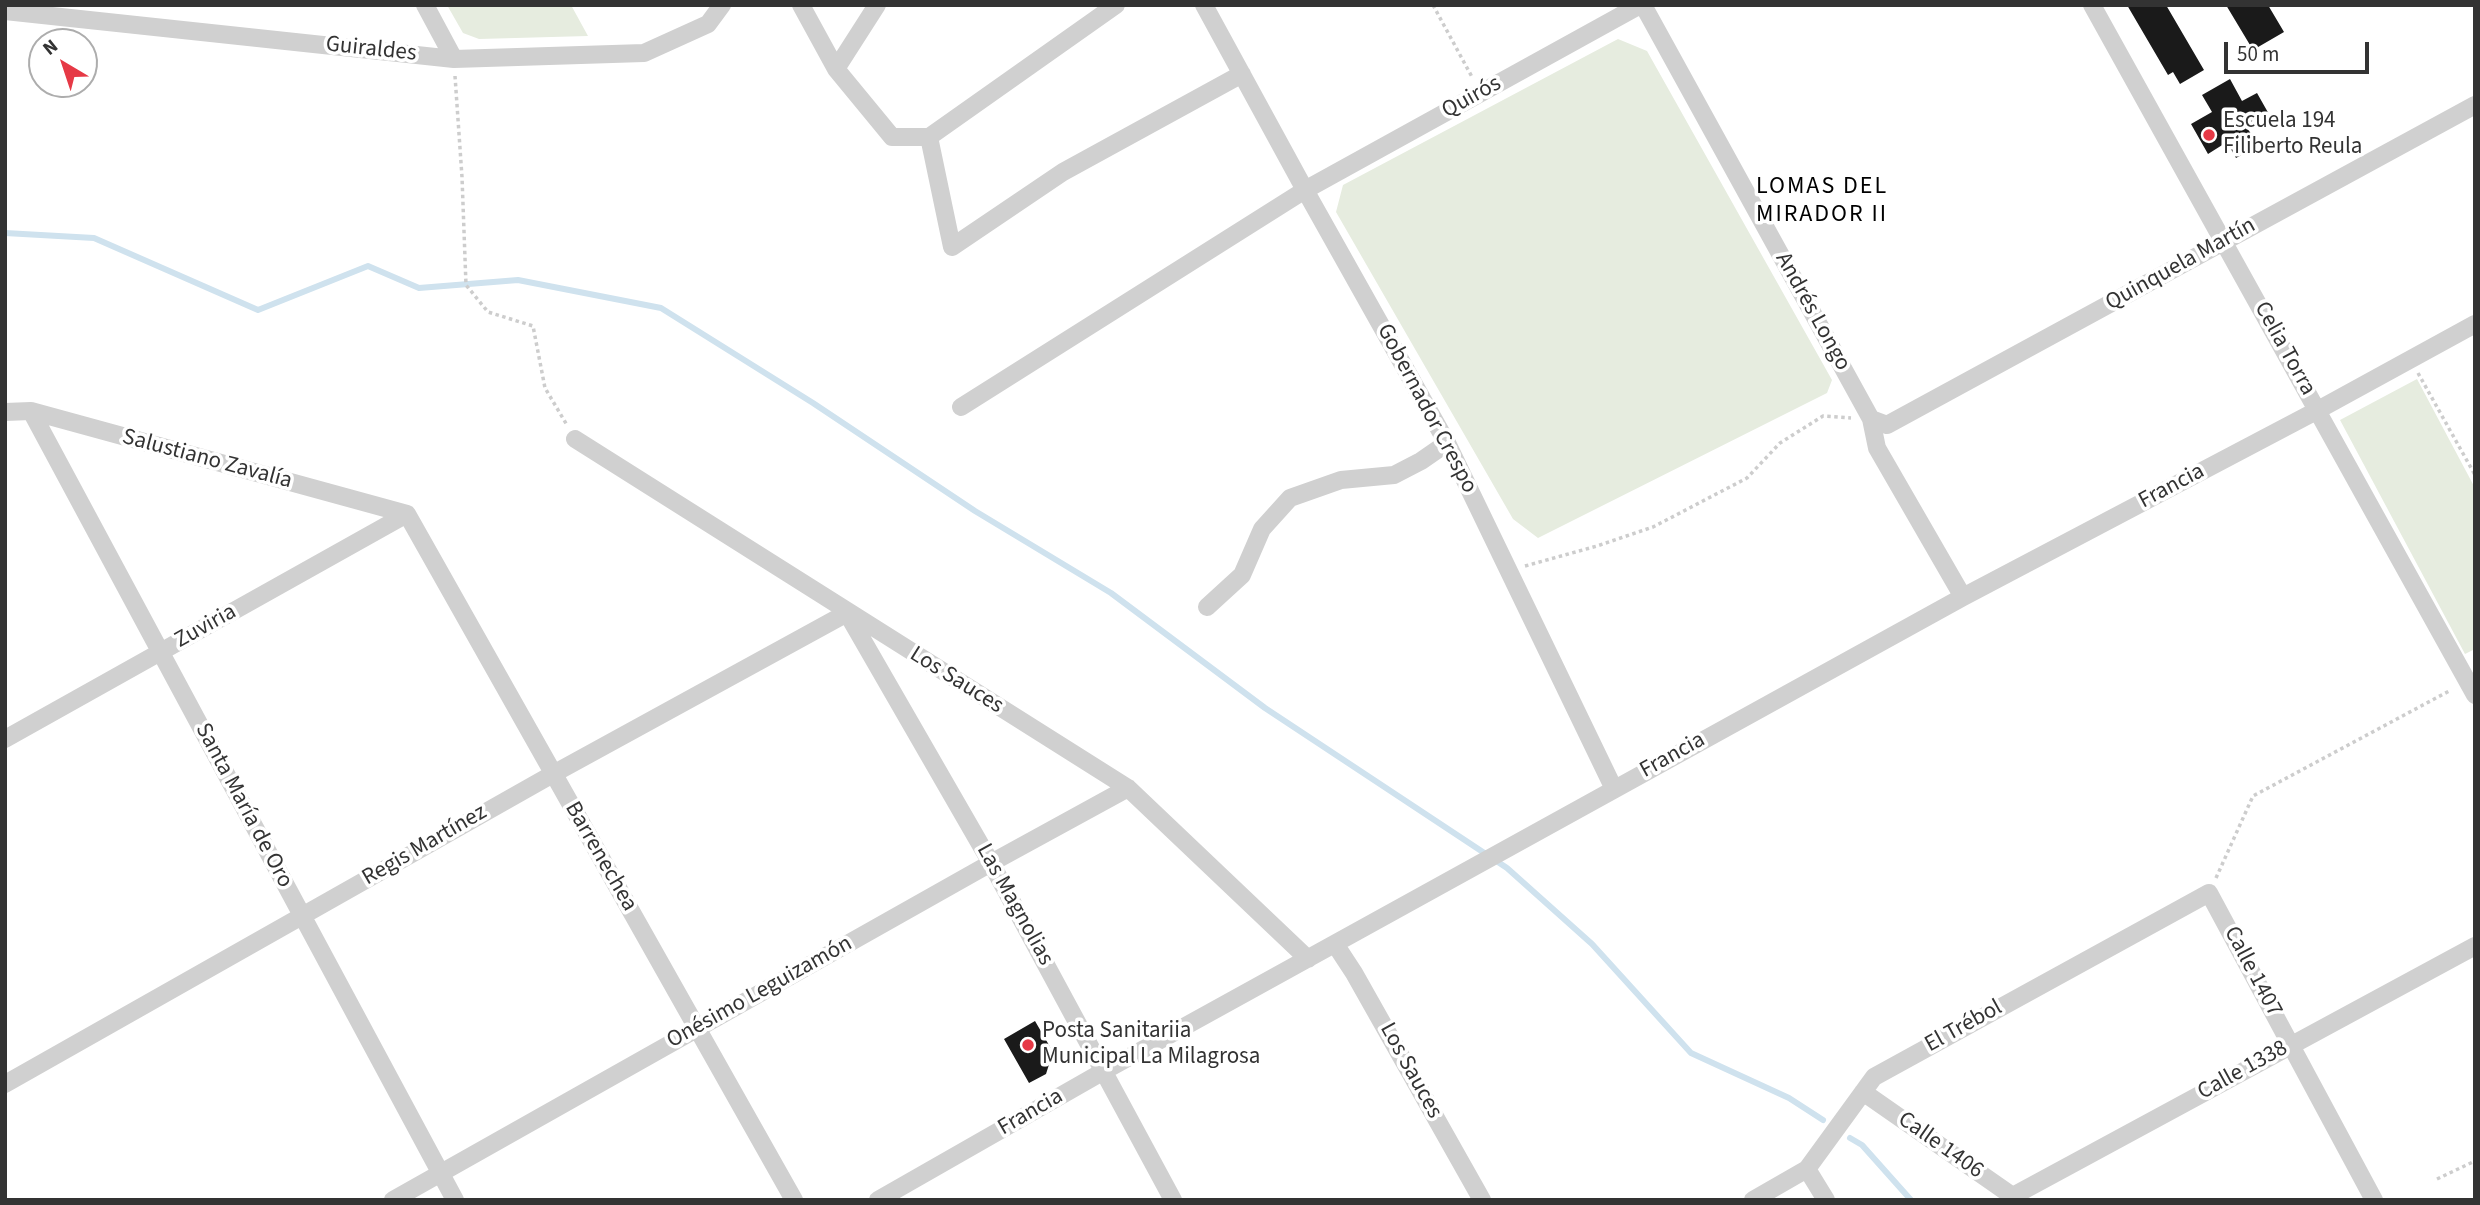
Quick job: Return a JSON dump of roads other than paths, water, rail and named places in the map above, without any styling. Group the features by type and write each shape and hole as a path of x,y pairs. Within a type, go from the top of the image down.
{"street":[{"path":"425,5 454,59"},
{"name":"Guiraldes","path":"5,11 454,59 644,53 708,24 722,5"},
{"path":"802,5 836,69 892,137 929,137 1116,5"},
{"path":"836,69 877,5"},
{"name":"Gobernador Crespo","path":"1204,5 1447,443 1614,789"},
{"name":"Quirós","path":"961,407 1305,190 1642,5"},
{"name":"Andrés Longo","path":"1642,5 1879,422 1877,448 1964,597"},
{"name":"Celia Torra","path":"2091,5 2471,688"},
{"path":"929,137 952,247 1063,172 1242,74"},
{"name":"Quinquela Martín","path":"1879,422 2224,242 2475,105"},
{"name":"Francia","path":"878,1200 906,1193 1104,1071 1503,850 1964,597 2475,324"},
{"name":"Salustiano Zavalía","path":"5,412 31,411 407,514"},
{"name":"Santa María de Oro","path":"31,411 455,1200"},
{"name":"Los Sauces","path":"575,439 1128,788 1308,959"},
{"path":"1207,607 1242,575 1262,529 1290,498 1341,480 1394,475 1447,443"},
{"name":"Zuviria","path":"5,739 407,514"},
{"name":"Barrenechea","path":"407,514 794,1200"},
{"name":"Regis Martínez","path":"5,1084 553,774 847,613"},
{"name":"Las Magnolias","path":"847,613 991,863 1173,1200"},
{"name":"Onésimo Leguizamón","path":"393,1200 1128,788"},
{"name":"Calle 1407","path":"2209,893 2374,1200"},
{"name":"El Trébol","path":"1753,1200 1807,1169 1874,1077 2209,893"},
{"name":"Los Sauces","path":"1335,944 1482,1200"},
{"name":"Calle 1338","path":"2015,1198 2475,946"},
{"name":"Calle 1406","path":"1863,1092 2015,1198"},
{"path":"1807,1169 1826,1200"}],"waterway":[{"path":"5,233 94,238 258,310 368,266 419,288 518,280 661,308 813,403 975,511 1111,593 1265,708 1507,868 1592,944 1691,1053 1789,1098 1823,1120"},
{"path":"1850,1138 1862,1145 1911,1200"}],"place":[{"name":"Escuela 194 Filiberto Reula","path":"2209,135"},
{"name":"Posta Sanitariia Municipal La Milagrosa","path":"1028,1045"}],"district":[{"name":"LOMAS DEL MIRADOR II","path":"1822,202"}]}
